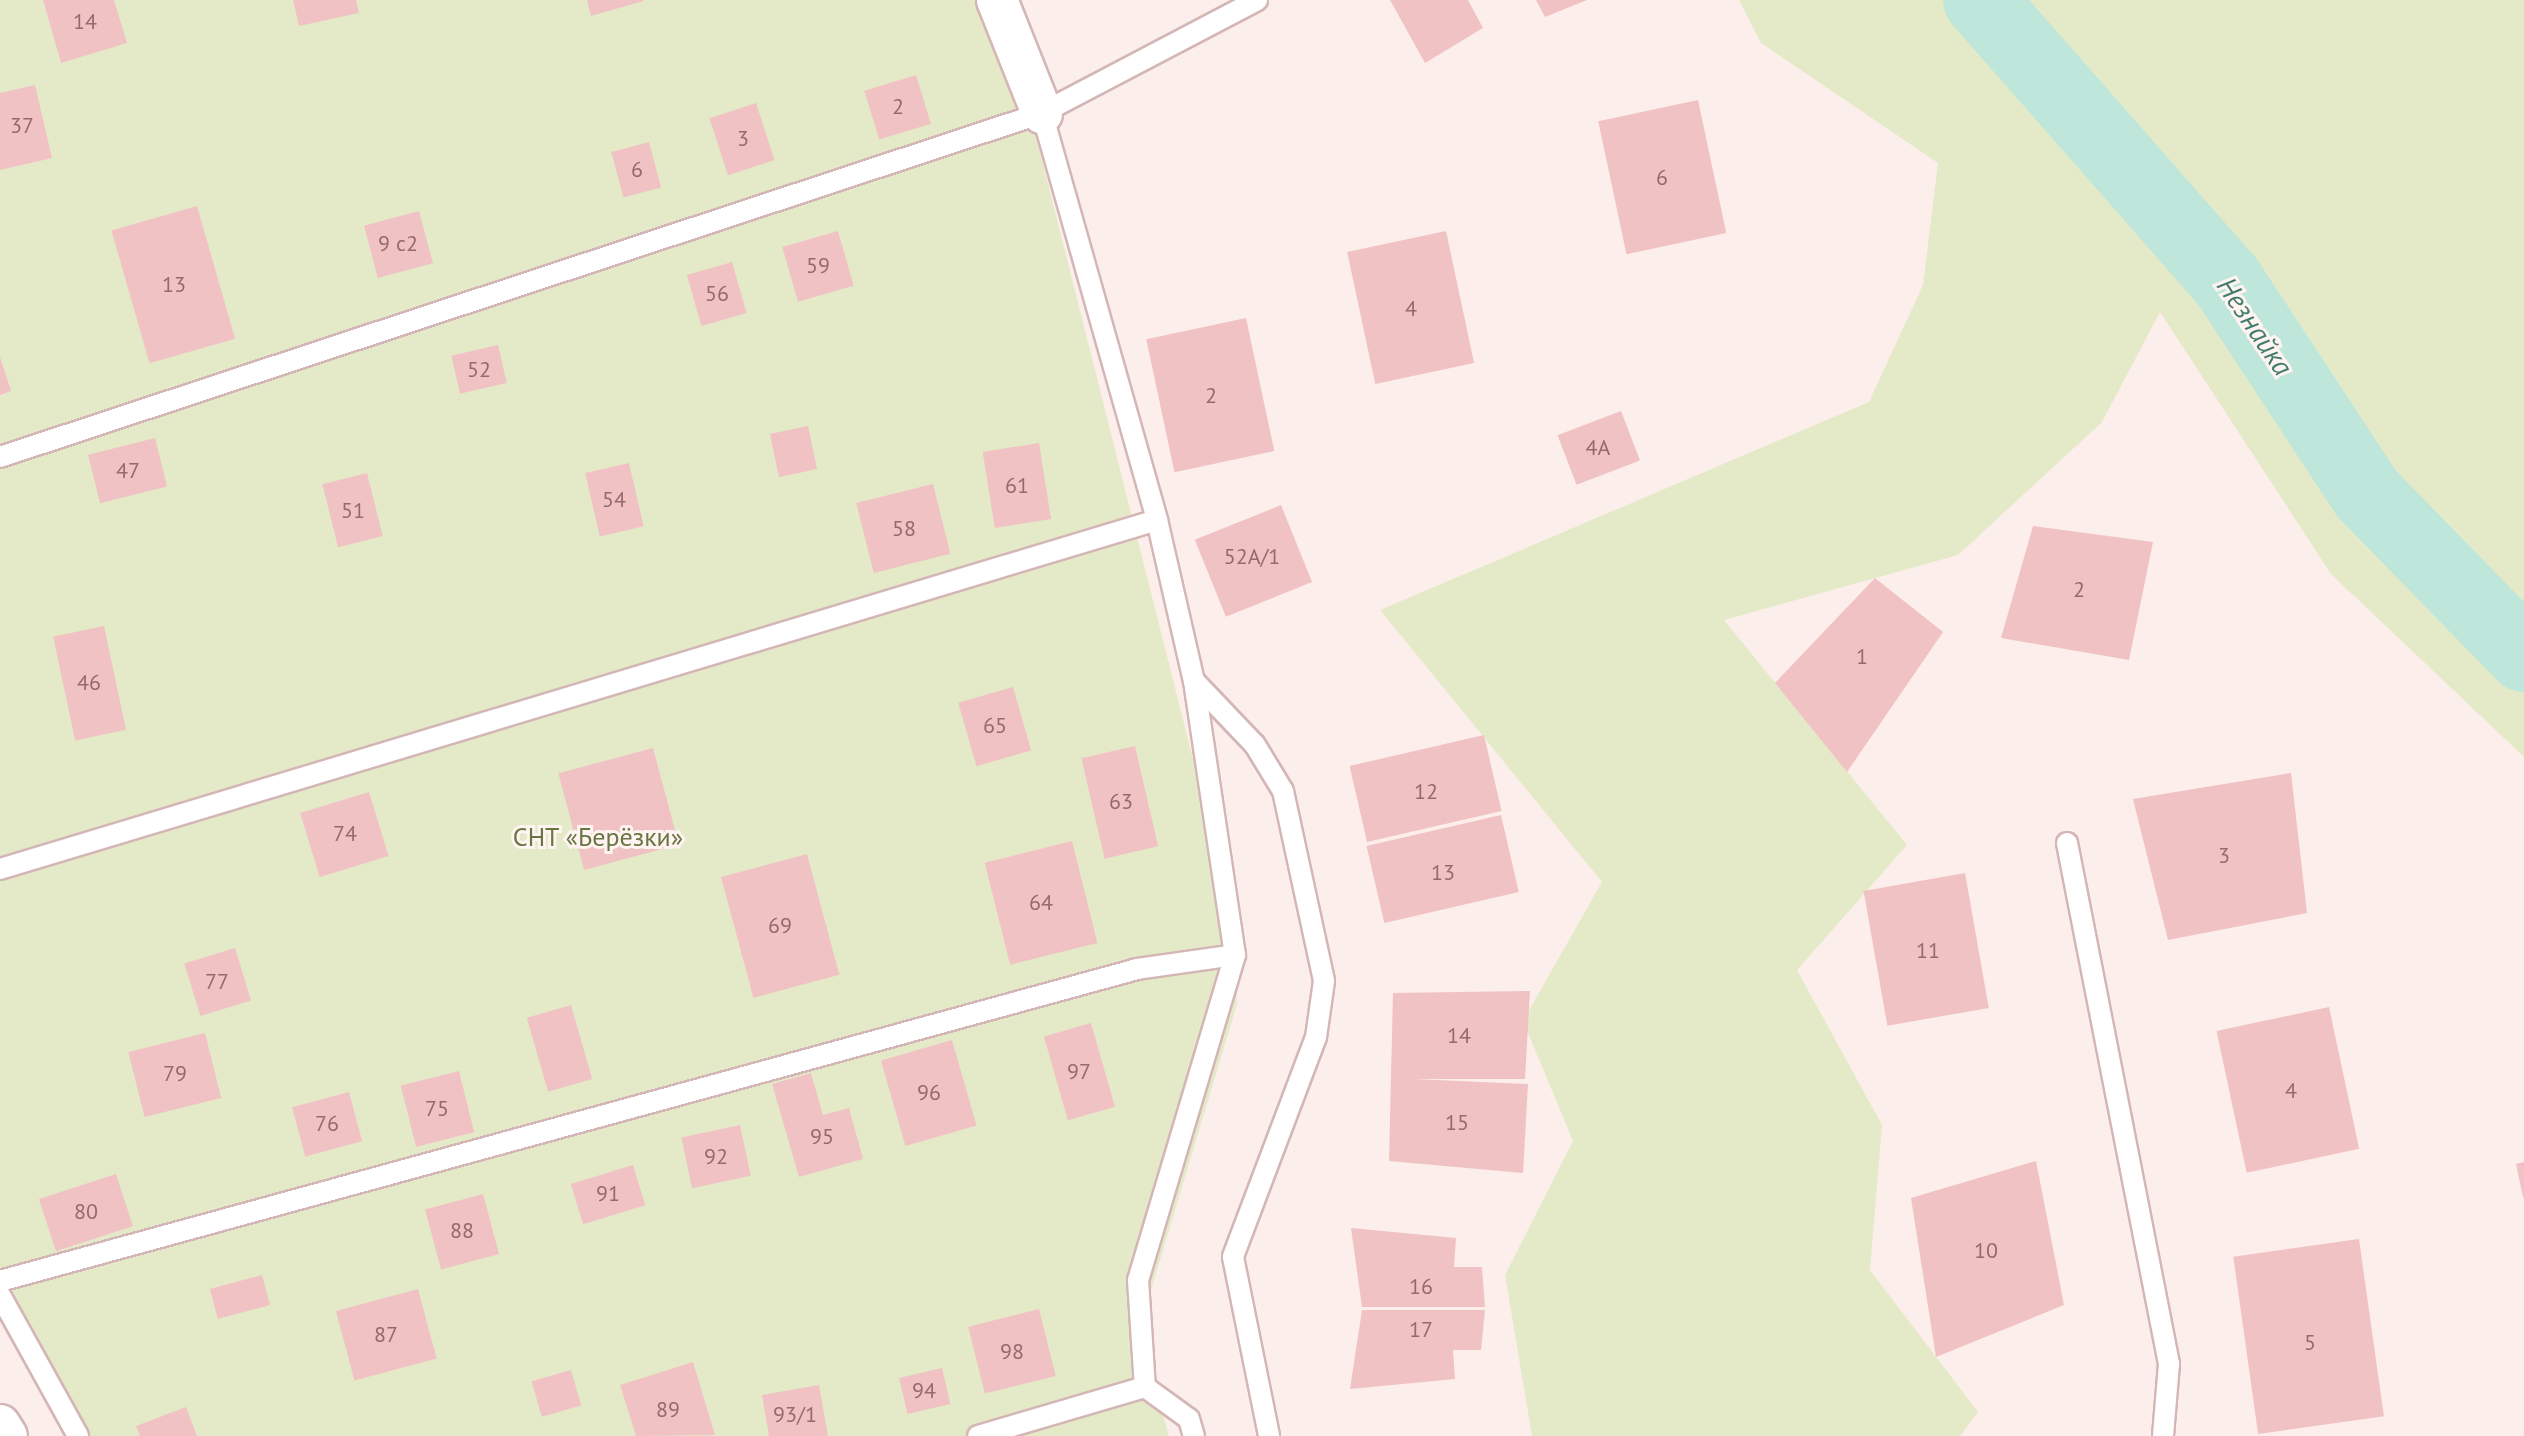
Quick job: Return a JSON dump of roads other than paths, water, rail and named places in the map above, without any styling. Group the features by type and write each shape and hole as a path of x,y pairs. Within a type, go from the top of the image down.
{"street":[{"path":"997,0 1042,113"},
{"path":"0,1425 7,1436"}],"lane":[{"path":"0,457 1042,113 1257,0"},
{"path":"1042,113 1157,520 1194,681 1235,955 1138,1280 1145,1387"},
{"path":"0,869 1157,520"},
{"path":"1194,681 1255,745 1283,791 1324,981 1316,1037 1233,1257 1269,1436"},
{"path":"2067,843 2169,1364 2163,1436"},
{"path":"0,1281 1137,969 1235,955"},
{"path":"0,1295 78,1436"},
{"path":"978,1436 1145,1387"},
{"path":"1145,1387 1189,1419 1194,1436"}],"waterway":[{"name":"Незнайка","path":"1980,0 2227,281 2367,494 2524,655"}],"park label":[{"name":"СНТ «Берёзки»","path":"598,837"}]}
